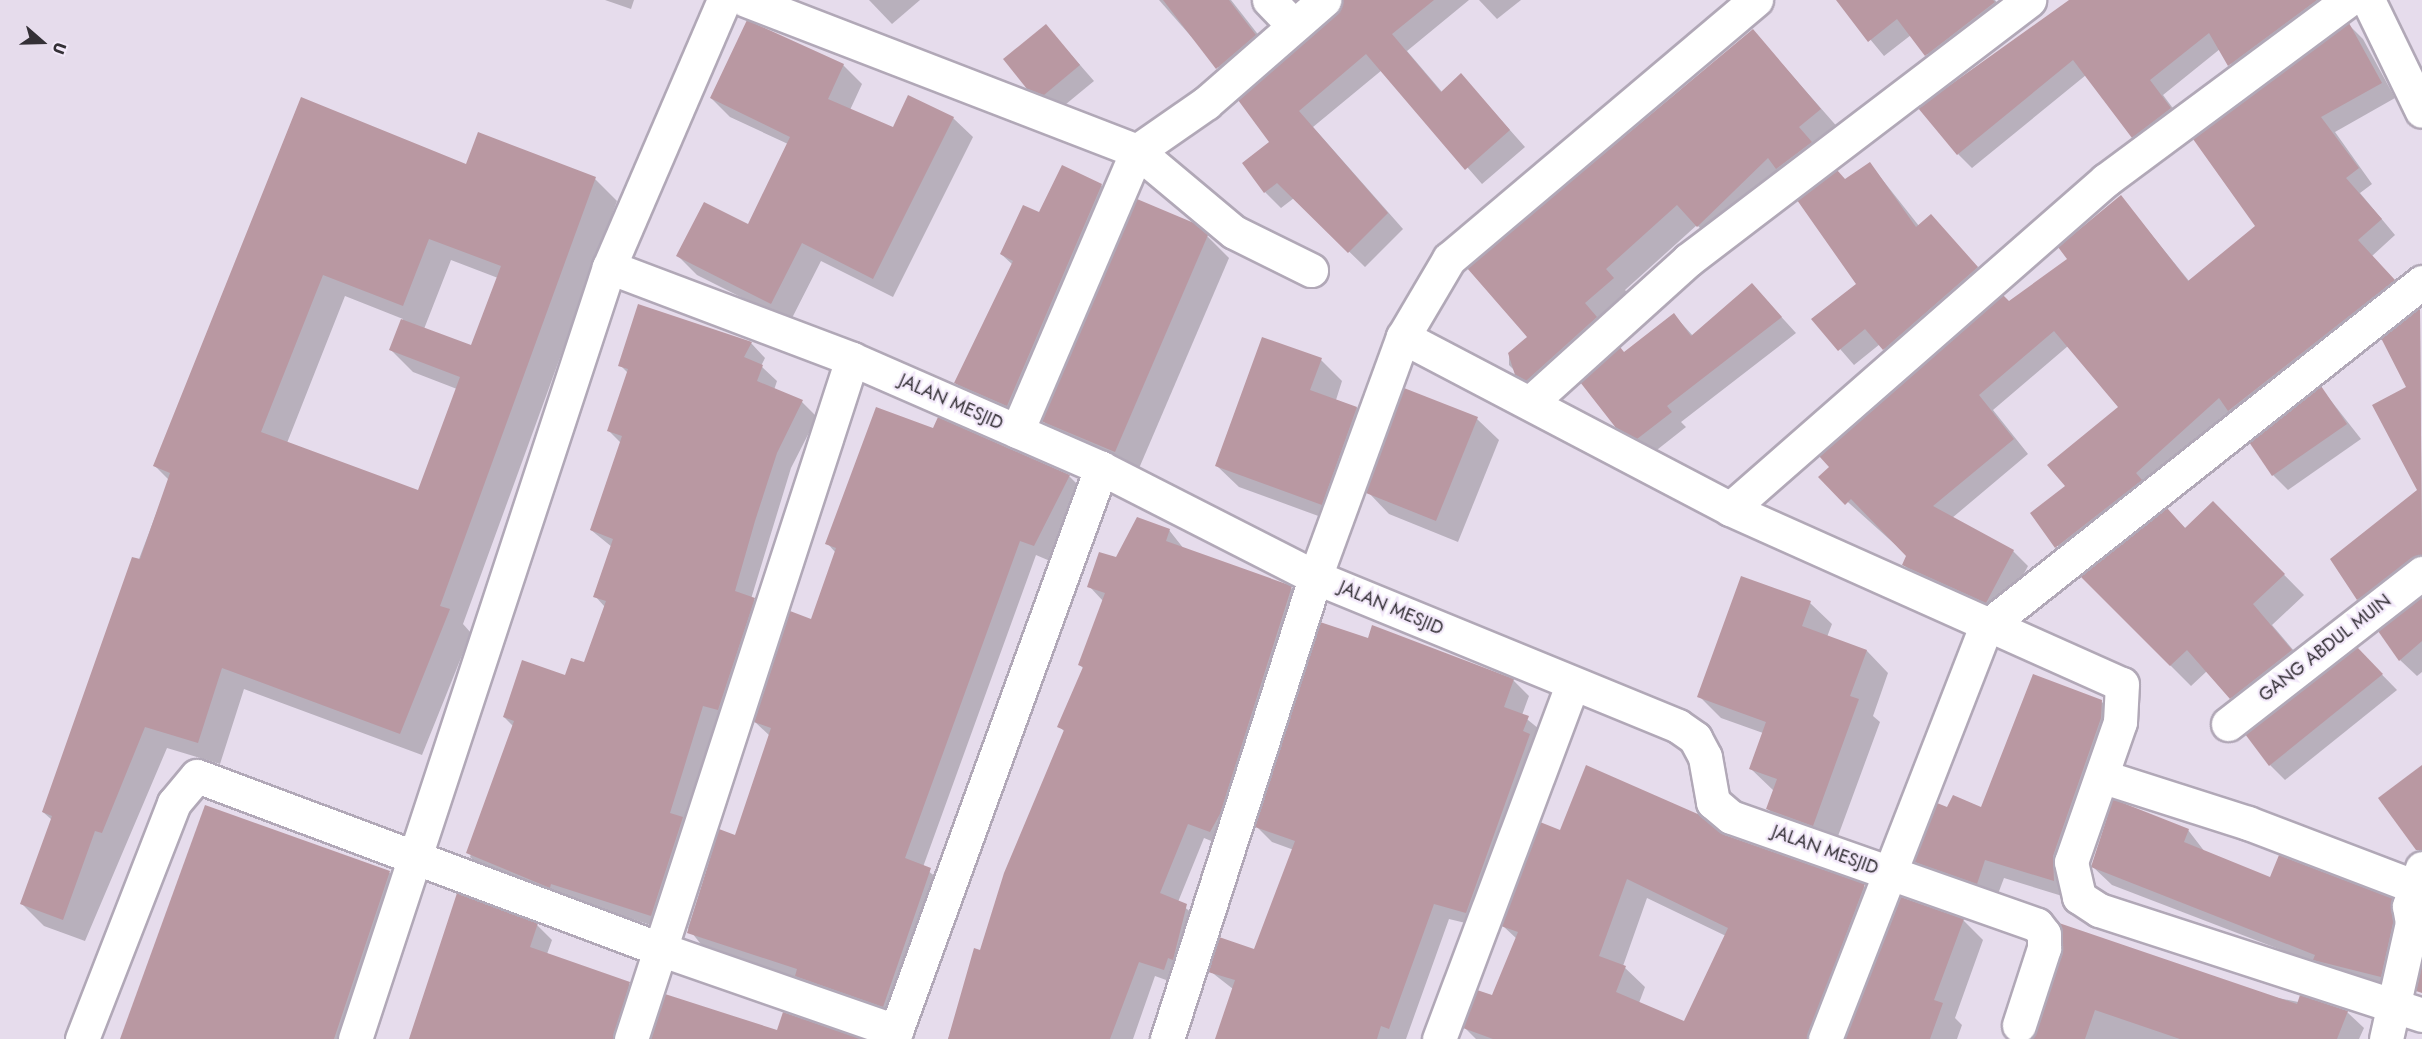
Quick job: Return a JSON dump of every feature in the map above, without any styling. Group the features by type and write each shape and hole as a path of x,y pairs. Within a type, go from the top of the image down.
{"street":[{"path":"355,1039 417,860 609,267 724,0"},
{"path":"746,0 1137,151 1234,232 1311,270"},
{"path":"1269,0 1293,25"},
{"path":"1017,431 1137,151 1206,103 1324,0"},
{"path":"1167,1039 1315,577 1403,337 1449,259 1756,0"},
{"path":"1532,400 1688,260 2029,0"},
{"path":"1730,508 2106,180 2348,0"},
{"path":"2368,0 2422,111"},
{"name":"JALAN MESJID","path":"609,267 852,359 1101,468 1315,577 1572,685 1678,726 1695,738 1705,757 1713,802 1731,817 2037,925 2044,934 2044,948 2019,1025"},
{"path":"1826,1039 1887,872 1986,627 2422,282"},
{"path":"1403,337 1532,400 1730,508 1986,627 2122,684 2120,722 2103,777 2071,862 2079,897 2099,910 2409,1011"},
{"path":"631,1039 852,359"},
{"path":"82,1039 174,803 197,776 417,860 894,1035 1101,468"},
{"name":"GANG ABDUL MUIN","path":"2228,724 2422,573"},
{"path":"1439,1039 1572,685"},
{"path":"2103,777 2419,878 2409,1011 2386,1039"}],"building":[{"path":"1163,0 1229,0 1256,35 1216,69"},
{"path":"1342,0 1434,0 1392,34 1441,92 1461,73 1510,130 1465,170 1366,54 1299,111 1388,213 1348,253 1277,183 1264,193 1242,163 1269,142 1238,100 1336,14"},
{"path":"1836,0 1993,0 1995,2 1925,56 1897,19 1868,42"},
{"path":"2069,0 2317,0 2228,66 2209,33 2150,80 2171,108 2132,138 2073,60 1957,155 1918,108"},
{"path":"747,20 844,64 828,99 893,127 908,95 954,117 873,279 802,243 771,304 676,256 704,202 748,224 790,137 710,98"},
{"path":"2349,23 2382,83 2321,117 2359,168 2346,178 2382,219 2358,240 2395,280 2228,411 2219,398 2136,473 2142,480 2055,548 2030,513 2065,486 2047,465 2118,407 2054,331 1979,395 2014,439 1933,506 2014,550 1986,603 1902,565 1906,556 1851,499 1845,505 1818,477 1829,467 1819,456 2003,295 2009,301 2067,259 2058,247 2121,195 2188,281 2255,226 2193,139"},
{"path":"1046,24 1080,65 1044,95 1027,89 1003,59"},
{"path":"1753,29 1821,109 1799,127 1812,142 1776,169 1768,158 1697,227 1677,205 1606,269 1614,278 1585,303 1597,317 1526,381 1515,375 1508,353 1527,337 1467,268"},
{"path":"301,97 466,164 478,132 596,177 440,606 450,609 400,734 222,668 198,743 145,727 102,833 95,831 63,920 20,904 52,816 42,812 132,557 140,559 170,473 153,466","holes":["429,239 501,266 471,345 401,319 389,350 460,377 418,490 261,432 323,275 403,306"]},
{"path":"1870,162 1916,227 1931,214 1978,267 1883,350 1865,329 1838,351 1811,319 1856,284 1797,200 1837,170 1845,179"},
{"path":"1062,165 1102,184 1007,406 954,383 1013,261 1000,254 1023,205 1039,212"},
{"path":"1137,199 1194,223 1208,235 1115,452 1041,421"},
{"path":"1752,283 1782,317 1667,406 1672,412 1637,439 1616,428 1580,382 1620,347 1624,352 1674,313 1691,336"},
{"path":"638,304 752,342 744,357 763,365 757,381 803,400 777,453 755,521 735,591 755,598 718,710 703,706 670,813 683,817 651,916 551,884 550,888 466,853 514,721 503,717 522,660 565,675 571,658 584,662 606,601 593,597 613,539 590,530 622,436 607,431 628,369 618,366"},
{"path":"2420,307 2422,555 2357,600 2330,559 2417,490 2372,405 2406,387 2381,338"},
{"path":"1262,337 1322,358 1310,390 1357,407 1322,505 1215,466"},
{"path":"2321,386 2347,424 2272,476 2249,442"},
{"path":"1404,388 1478,417 1436,521 1366,493"},
{"path":"876,407 933,428 938,417 1070,475 1034,546 1020,541 905,858 931,868 883,1007 795,976 797,969 687,933 719,829 735,835 771,728 754,722 790,611 811,619 836,548 825,544"},
{"path":"2213,501 2285,574 2253,604 2292,650 2230,699 2187,650 2170,666 2080,576 2167,508 2185,528"},
{"path":"1137,517 1170,529 1166,541 1292,586 1220,814 1210,832 1188,824 1160,893 1187,904 1173,960 1168,958 1164,970 1139,962 1110,1039 948,1039 974,948 980,950 1004,873 1064,730 1057,727 1083,667 1078,665 1105,593 1087,587 1099,552 1116,557"},
{"path":"1741,576 1811,601 1802,626 1867,650 1850,696 1859,699 1813,826 1766,809 1777,779 1749,769 1766,722 1697,697"},
{"path":"2422,597 2422,641 2399,661 2378,631"},
{"path":"1320,622 1368,638 1372,625 1514,679 1504,707 1529,716 1523,731 1530,734 1466,913 1434,904 1389,1029 1381,1026 1377,1039 1215,1039 1235,980 1208,972 1219,937 1254,949 1295,841 1255,827"},
{"path":"2357,647 2383,674 2269,766 2245,734"},
{"path":"2033,674 2102,700 2101,718 2053,856 2054,881 1985,860 1977,884 1914,862 1937,803 1947,807 1953,795 1981,807"},
{"path":"1586,765 1700,815 1725,835 1865,884 1807,1039 1493,1039 1463,1028 1477,990 1492,995 1518,932 1501,926 1540,822 1560,830","holes":["1627,879 1728,928 1684,1021 1616,992 1626,966 1599,956"]},
{"path":"2422,765 2422,850 2416,850 2378,798"},
{"path":"2113,799 2189,829 2184,842 2270,877 2279,855 2392,898 2393,923 2381,977 2313,960 2315,955 2091,867"},
{"path":"205,805 390,871 334,1039 120,1039"},
{"path":"457,893 538,923 530,947 630,982 613,1039 409,1039"},
{"path":"1901,897 1964,919 1934,1000 1943,1003 1930,1039 1845,1039"},
{"path":"2059,923 2297,1004 2300,995 2348,1011 2337,1039 2180,1039 2095,1010 2085,1039 2031,1039 2062,954"},
{"path":"2422,964 2422,993 2416,991"},
{"path":"665,994 777,1030 783,1012 862,1039 651,1039"}]}
